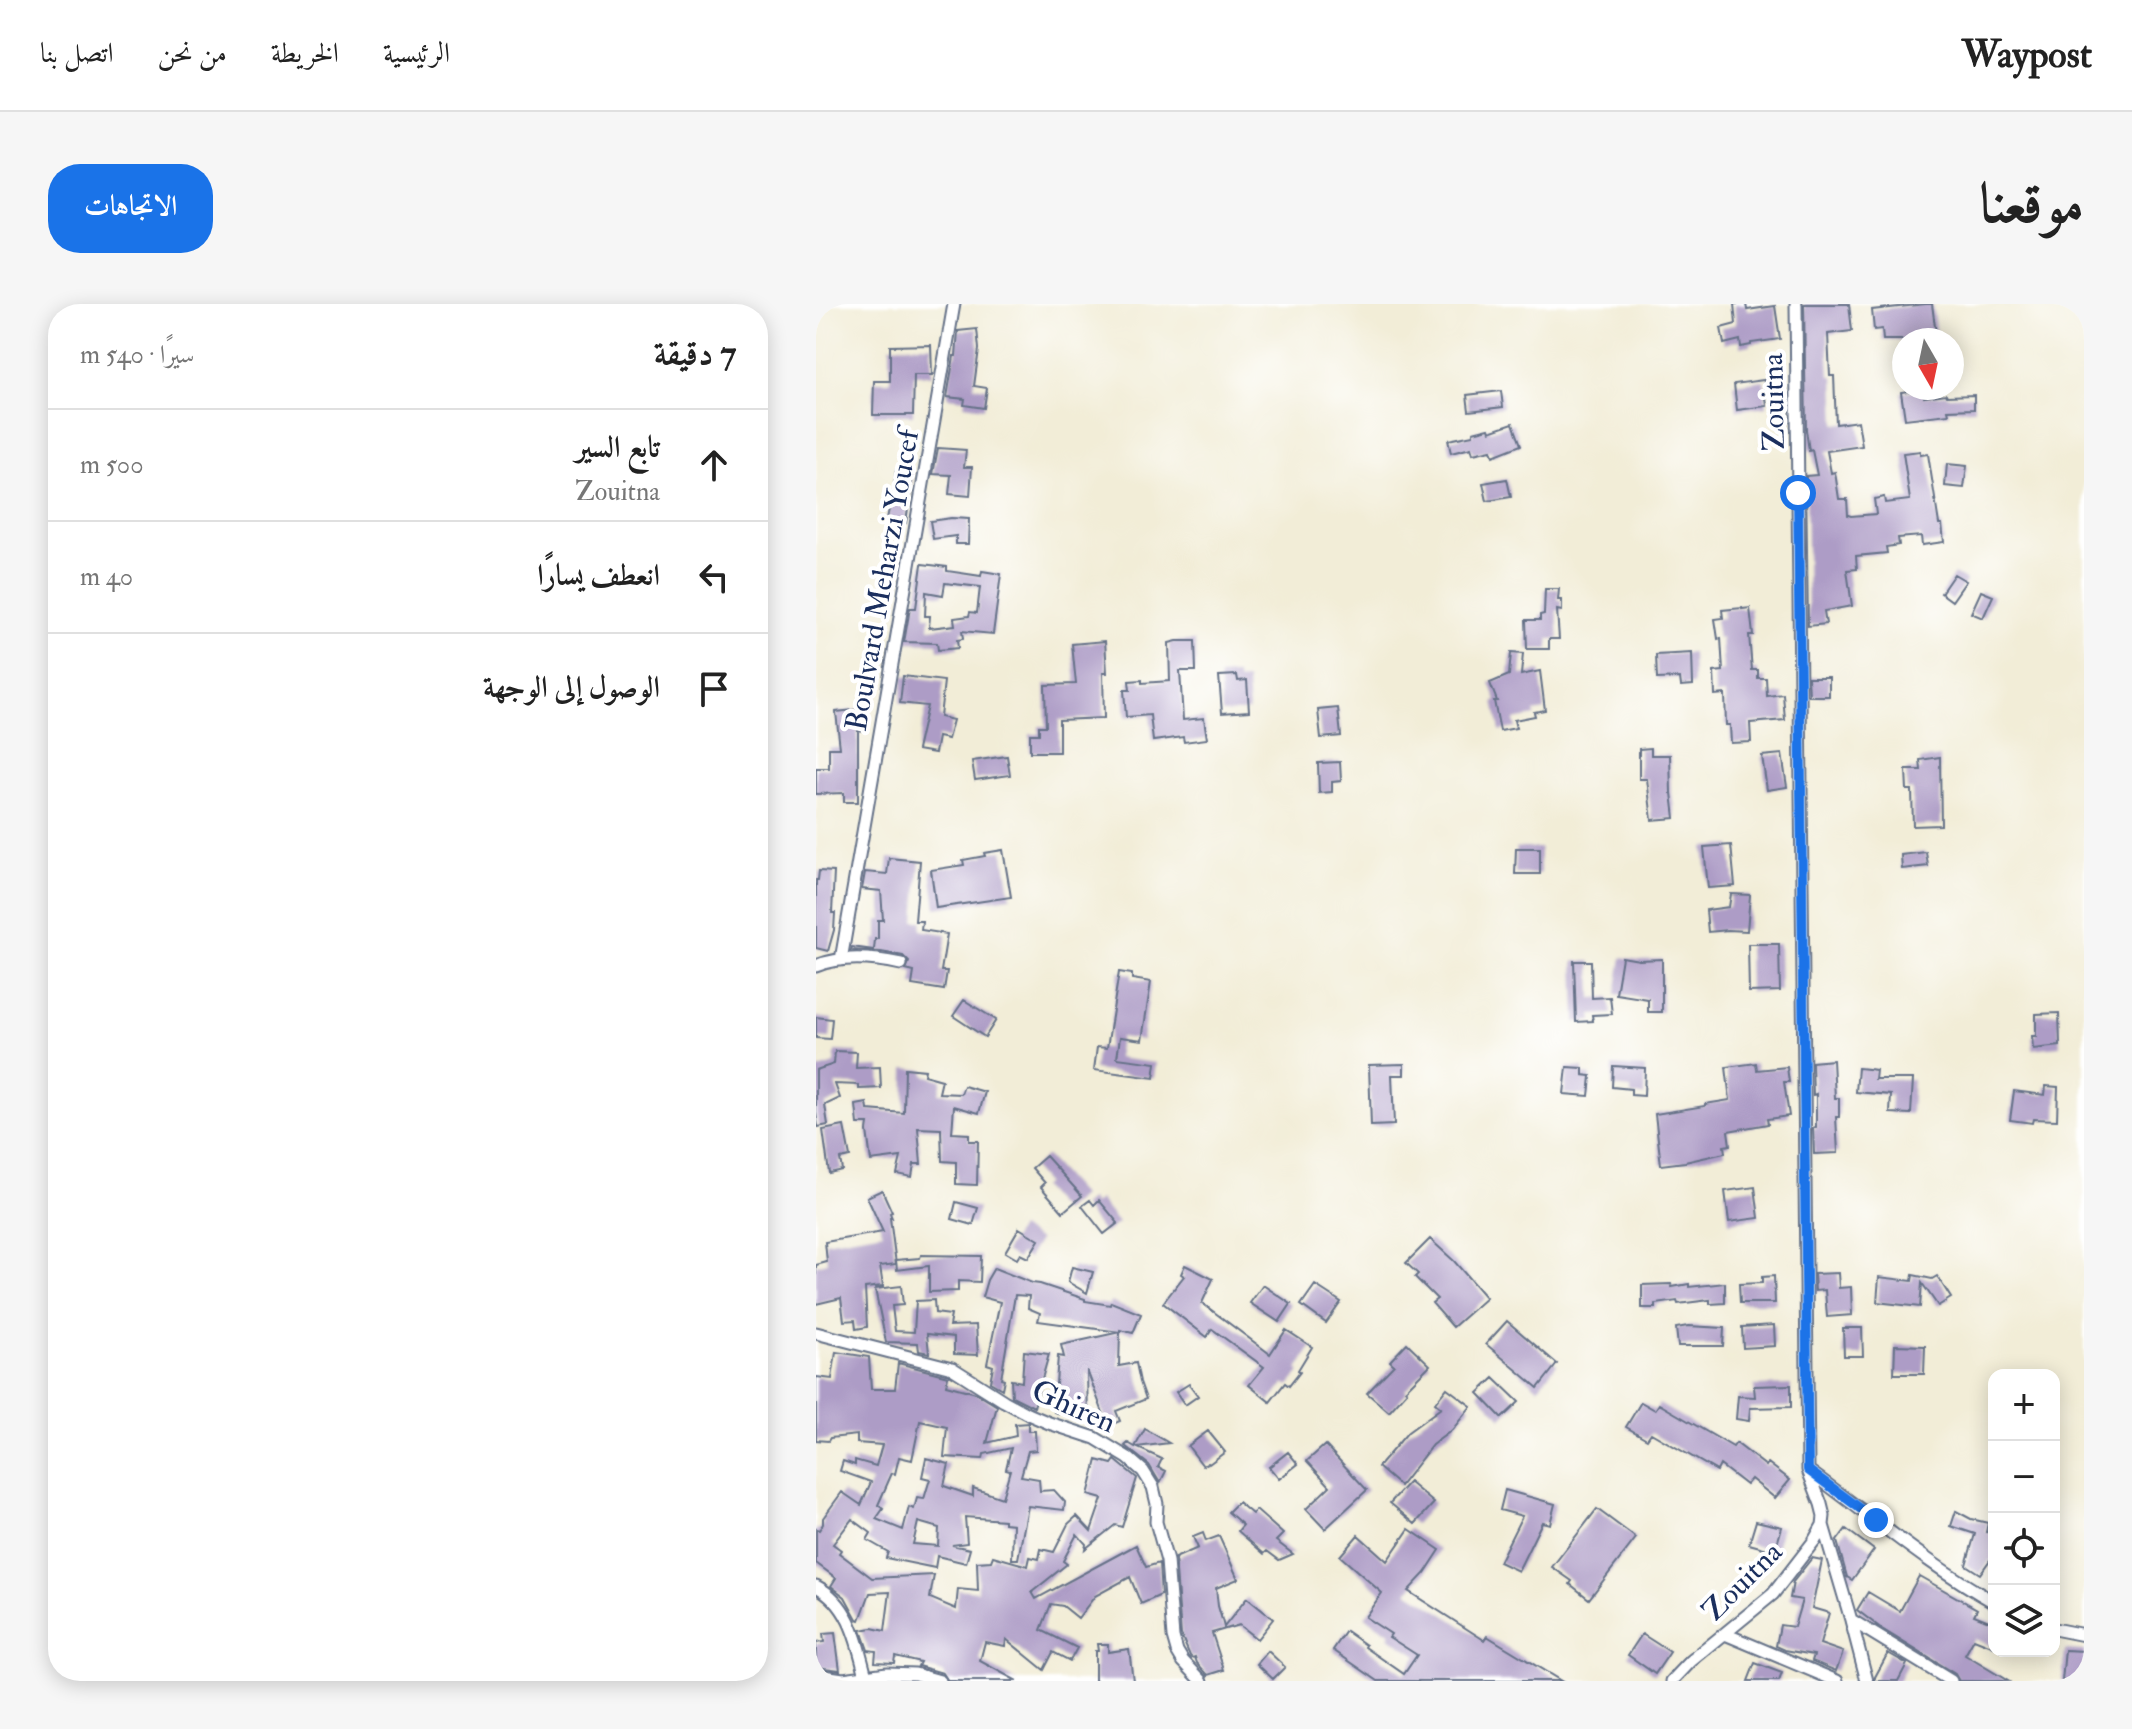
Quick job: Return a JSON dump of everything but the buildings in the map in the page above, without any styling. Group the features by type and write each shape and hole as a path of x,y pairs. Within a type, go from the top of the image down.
{"street":[{"name":"Boulvard Meharzi Youcef","path":"841,960 954,304"},
{"name":"Zouitna","path":"1672,1681 1691,1661 1773,1594 1814,1541 1823,1525 1824,1516 1808,1470 1796,304"},
{"path":"816,966 832,960 876,959 901,964"},
{"name":"Ghiren","path":"816,1333 952,1368 1028,1414 1095,1438 1143,1471 1153,1487 1157,1504 1156,1522 1167,1561 1173,1637 1183,1661 1202,1681"},
{"path":"1808,1470 1910,1547 1988,1598"},
{"path":"1823,1525 1867,1681"},
{"path":"816,1586 834,1598 846,1615 857,1640 866,1676"},
{"path":"1851,1620 1951,1681"},
{"path":"2060,1630 2084,1635"},
{"path":"1725,1634 1837,1681"},
{"path":"816,1675 842,1680 887,1673 915,1674 940,1681"}],"route":[{"path":"1798,493 1808,1470 1876,1520"}]}
